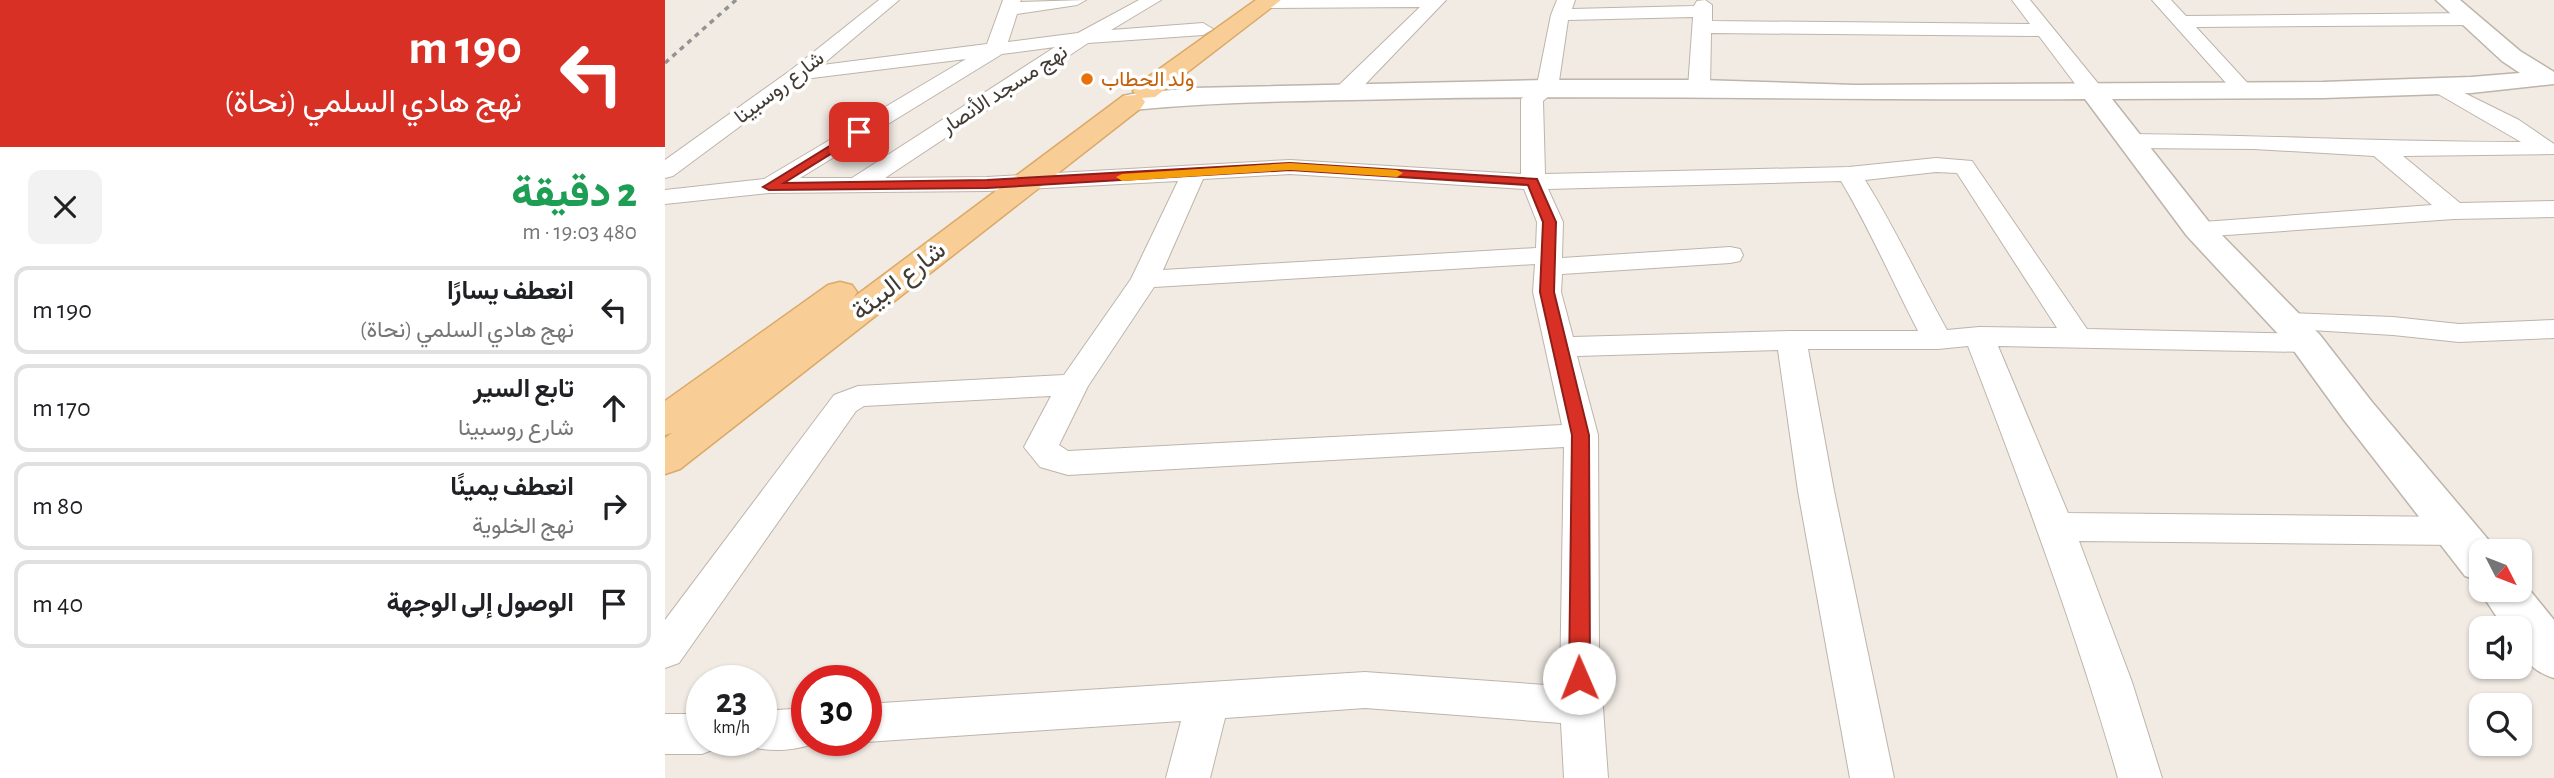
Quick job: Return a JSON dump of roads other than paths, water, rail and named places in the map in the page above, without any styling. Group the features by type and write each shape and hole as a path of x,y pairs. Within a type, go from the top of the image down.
{"main road":[{"name":"شارع البيئة","path":"665,459 1025,181 1203,29 1260,1"},
{"name":"شارع البيئة","path":"665,421 987,184 1125,95 1260,1"}],"street":[{"name":"شارع روسبينا","path":"665,171 798,74 890,0"},
{"path":"769,187 995,50 1011,4 1077,0"},
{"name":"نهج مسجد الأنصار","path":"859,184 1083,38 1152,0"},
{"path":"1260,1 1437,0"},
{"path":"1345,92 1437,0"},
{"path":"2021,0 2198,229 2297,333 2469,548"},
{"path":"2161,0 2242,89"},
{"path":"2447,0 2511,56 2551,79"},
{"path":"1594,777 1580,706 1581,435 1547,292 1550,222 1533,182 1532,99 1547,88 1563,7 2044,30"},
{"path":"1699,88 1703,13"},
{"path":"2181,22 2470,19"},
{"path":"798,74 1083,38 1203,29"},
{"path":"1125,95 1193,96 1547,88 1699,88 1855,93 2092,92 2440,87 2551,79"},
{"path":"2129,141 2254,142 2380,149 2546,149 2511,125 2440,87"},
{"path":"2380,149 2454,211"},
{"path":"665,197 769,187 987,184 1290,167 1533,182 1849,174 1936,165 1964,166 2078,338"},
{"path":"1193,174 1145,279 1073,385 1041,447 1052,459 1067,463 1581,435"},
{"path":"1849,174 1875,216 1889,249 1938,340"},
{"path":"2198,229 2454,211 2554,209"},
{"path":"1145,279 1730,255"},
{"path":"1559,347 1791,340 1938,340 1979,336 2078,338 2297,333 2393,326 2459,333 2554,329"},
{"path":"1979,336 2056,527 2111,682 2140,778"},
{"path":"1791,340 1816,491 1872,778"},
{"path":"665,651 845,403 858,396 1073,385"},
{"path":"2056,527 2456,531"},
{"path":"2511,602 2554,657"},
{"path":"882,722 1365,690 1580,706"},
{"path":"1188,778 1208,701"},
{"path":"665,734 686,734"}],"railway":[{"path":"665,63 736,0"}],"place":[{"name":"ولد الحطاب","path":"1087,79"}]}
